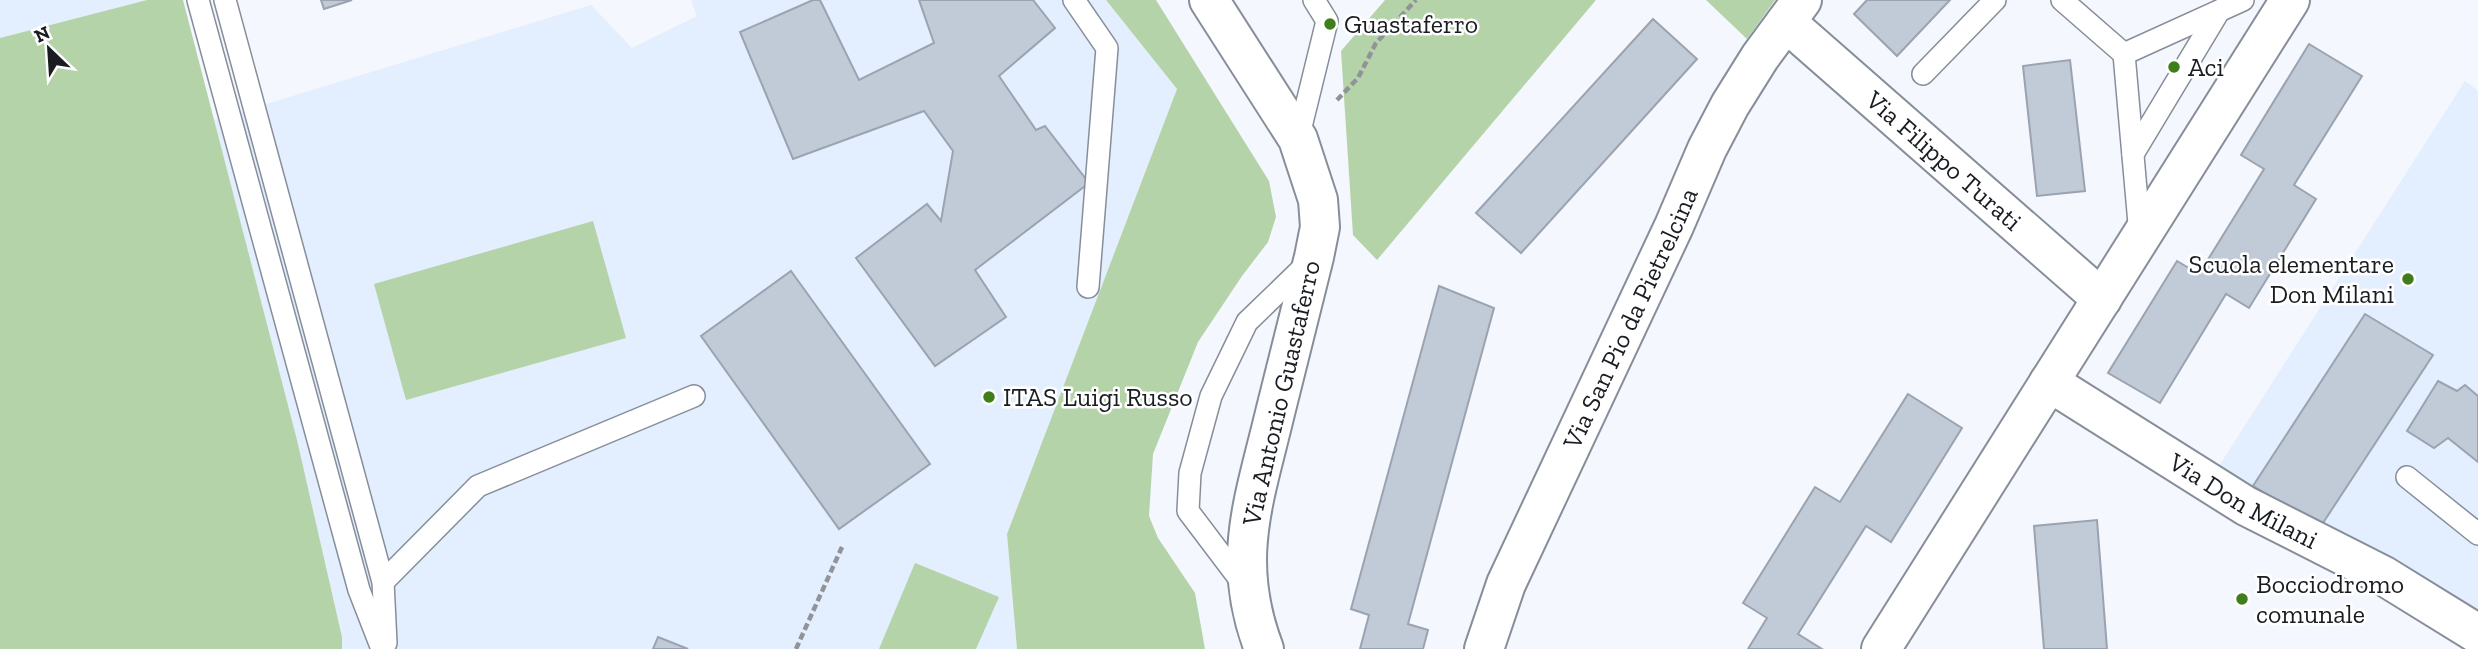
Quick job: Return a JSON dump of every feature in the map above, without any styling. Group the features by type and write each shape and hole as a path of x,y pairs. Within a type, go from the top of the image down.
{"street":[{"name":"Via Antonio Guastaferro","path":"1209,0 1298,139 1318,200 1320,227 1314,257 1248,525 1248,591 1257,645"},
{"path":"1881,649 2288,0"},
{"name":"Via Filippo Turati","path":"1794,11 2102,299"},
{"name":"Via San Pio da Pietrelcina","path":"1484,649 1506,584 1674,226 1707,149 1754,66 1794,11"},
{"name":"Via Don Milani","path":"2049,382 2246,506 2384,576 2478,634"}],"lane":[{"path":"198,0 359,590 384,649"},
{"path":"225,0 383,582 384,649"},
{"path":"1074,0 1107,47 1088,287"},
{"path":"1298,139 1326,21 1314,0"},
{"path":"1923,74 1995,0"},
{"path":"2062,0 2124,54 2141,237"},
{"path":"2124,54 2243,0"},
{"path":"2133,154 2220,10"},
{"path":"1248,591 1188,511 1190,473 1212,396 1247,322 1314,257"},
{"path":"383,582 478,486 694,396"},
{"path":"2407,477 2478,534"}],"path":[{"path":"1298,139 1358,78 1376,43 1416,0"},
{"path":"796,649 842,547"}],"shaded area":[{"path":"0,0 147,0 0,38"},
{"path":"691,0 1106,0 1177,89 1007,534 1017,649 342,649 342,637 297,440 214,120 591,5 632,48 697,16"},
{"name":"Scuola elementare Don Milani","path":"2465,81 2478,91 2478,618 2219,466"}],"green space":[{"path":"147,0 183,0 297,440 342,637 342,649 0,649 0,38"},
{"path":"1106,0 1156,0 1269,181 1276,217 1268,242 1198,342 1153,454 1149,516 1158,538 1195,593 1205,649 1017,649 1007,534 1177,89"},
{"path":"1385,0 1596,0 1377,260 1353,235 1341,51"},
{"path":"1706,0 1775,0 1747,39"},
{"path":"593,221 626,338 406,400 374,284"},
{"path":"915,563 999,597 976,649 879,649"}],"building":[{"path":"321,0 352,0 324,9"},
{"path":"813,0 820,0 859,80 934,43 919,0 1033,0 1055,28 999,76 1036,130 1045,126 1089,183 975,270 1006,317 935,366 856,258 927,204 941,221 953,151 924,111 793,159 740,32"},
{"path":"1867,0 1950,0 1897,56 1854,14"},
{"path":"1653,19 1697,59 1521,253 1476,213"},
{"path":"2309,44 2362,76 2294,185 2316,199 2249,308 2226,294 2160,403 2108,373 2177,261 2199,274 2264,169 2241,155"},
{"path":"2070,60 2085,191 2037,196 2023,66"},
{"path":"791,271 930,464 839,529 701,336"},
{"path":"1439,286 1494,308 1408,624 1428,630 1423,649 1360,649 1369,615 1351,609"},
{"path":"2365,314 2433,355 2321,526 2253,486"},
{"path":"2438,381 2457,391 2465,385 2478,396 2478,462 2448,438 2434,448 2407,431"},
{"path":"1908,394 1962,428 1891,542 1866,526 1798,634 1822,649 1748,649 1767,618 1743,603 1815,487 1840,502"},
{"path":"2097,520 2107,649 2044,649 2034,526"},
{"path":"658,637 688,649 653,649"}],"place":[{"name":"Guastaferro","path":"1330,24"},
{"name":"Aci","path":"2174,67"},
{"name":"Scuola elementare Don Milani","path":"2408,279"},
{"name":"ITAS Luigi Russo","path":"989,397"},
{"name":"Bocciodromo comunale","path":"2242,599"}]}
